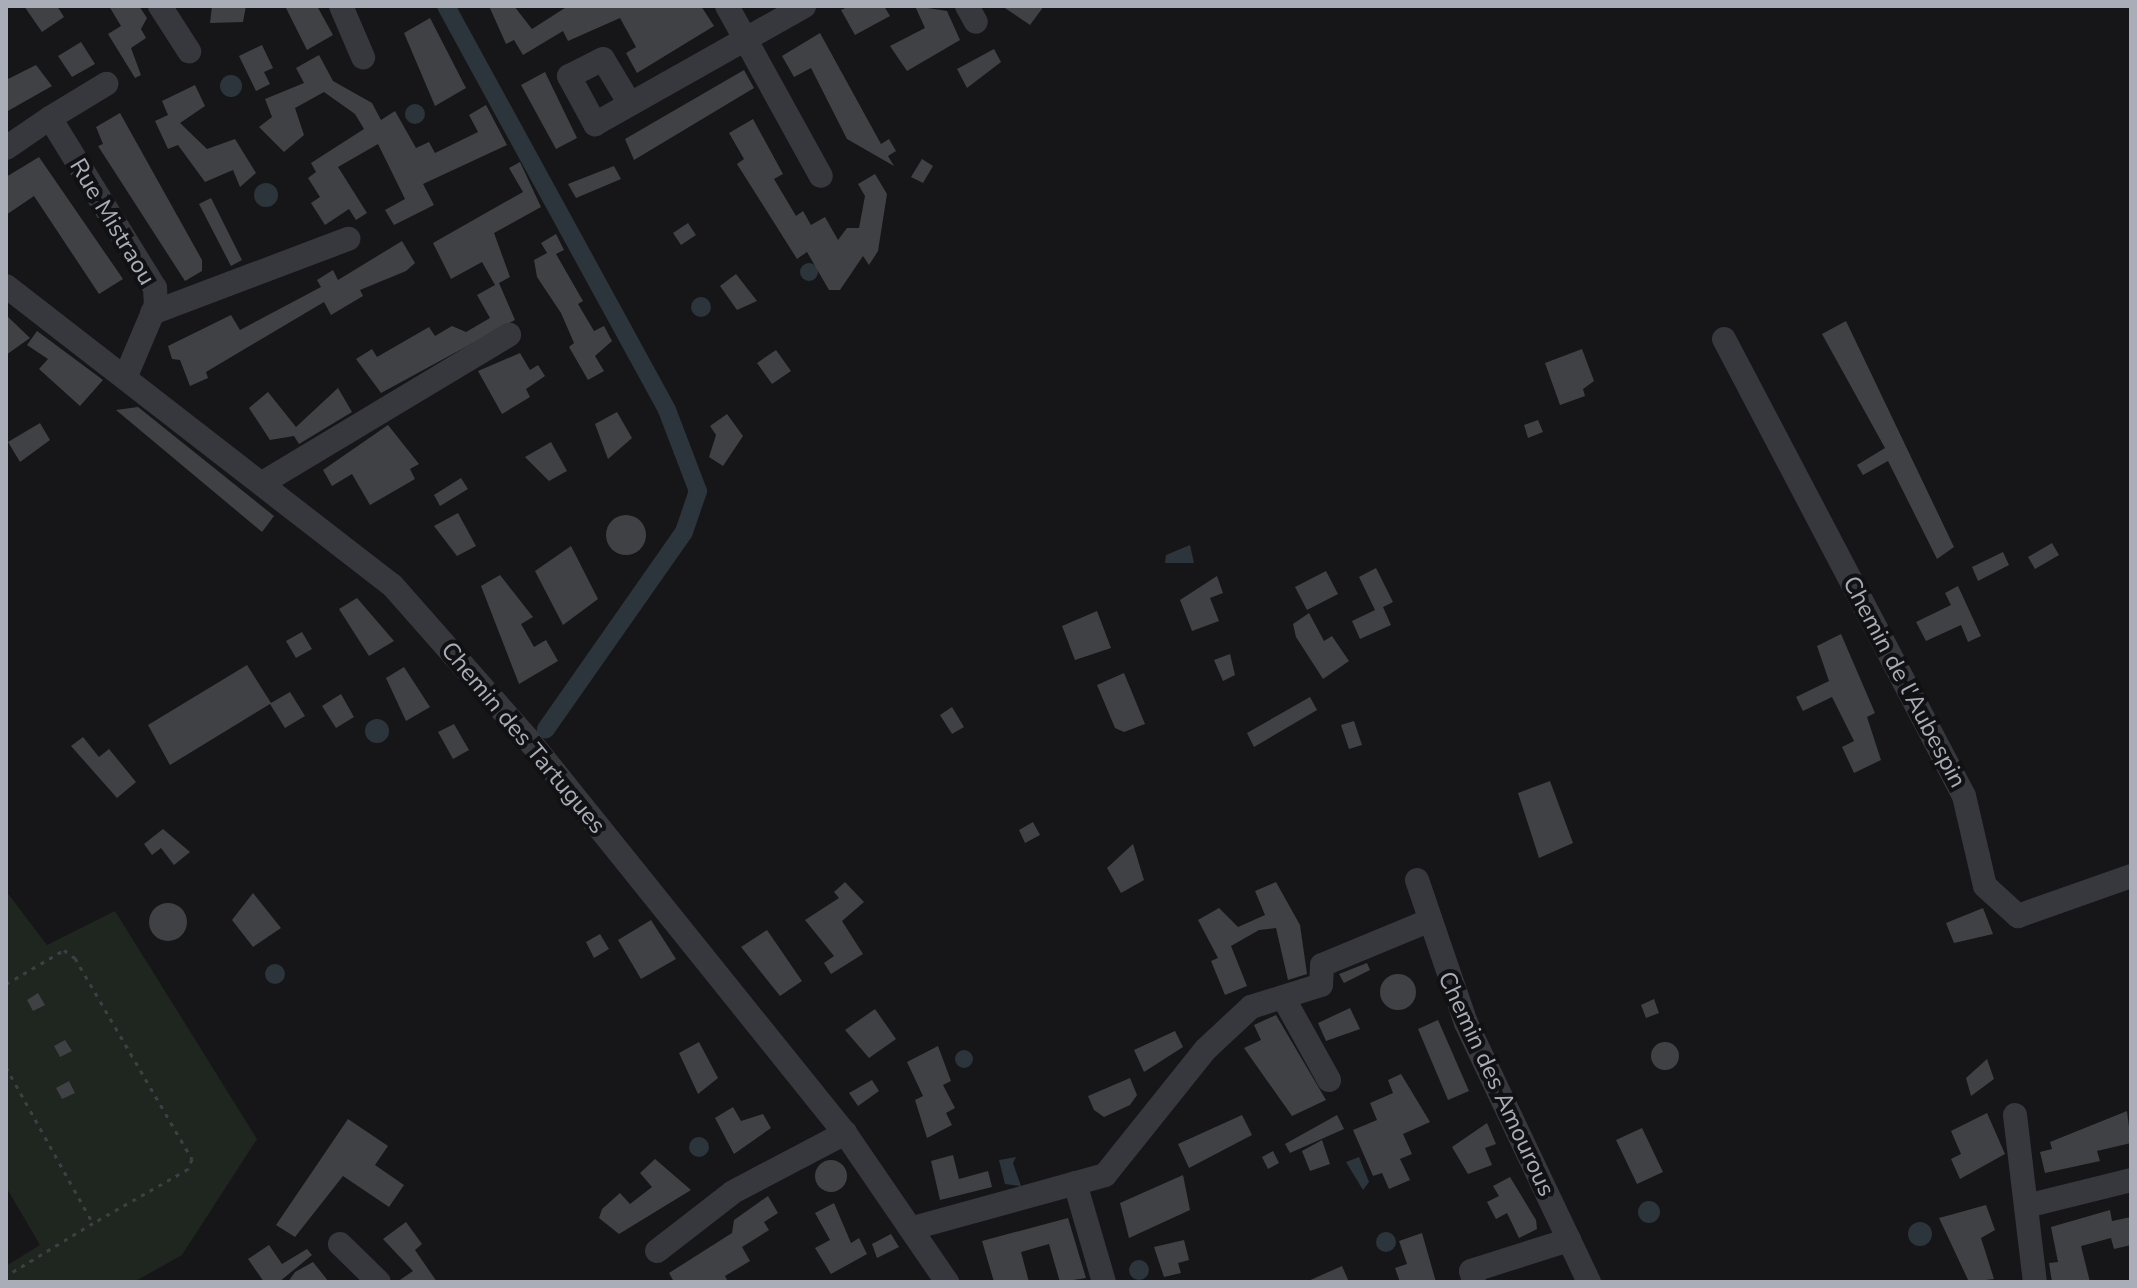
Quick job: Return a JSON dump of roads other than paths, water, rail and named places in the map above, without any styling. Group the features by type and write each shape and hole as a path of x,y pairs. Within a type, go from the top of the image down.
{"street":[{"path":"160,6 189,51"},
{"path":"341,6 363,57"},
{"path":"727,6 748,39 821,176"},
{"path":"630,104 804,6"},
{"path":"6,148 106,84"},
{"name":"Rue Mistraou","path":"50,118 155,288 152,313 125,378"},
{"path":"152,313 348,239"},
{"name":"Chemin des Tartugues","path":"6,286 264,482 392,585 532,744 845,1133 913,1228 947,1282"},
{"path":"264,482 509,335"},
{"name":"Chemin de l'Aubespin","path":"1724,339 1964,796 1985,886 2018,916 2131,876"},
{"name":"Chemin des Amourous","path":"1417,880 1426,922 1502,1107 1589,1282"},
{"path":"913,1228 1105,1175 1206,1049 1251,1007 1321,985 1322,965 1426,922"},
{"path":"1283,997 1329,1080"},
{"path":"2015,1115 2035,1282"},
{"path":"657,1251 733,1192 845,1133"},
{"path":"2026,1206 2131,1180"},
{"path":"1075,1183 1104,1282"},
{"path":"1474,1282 1471,1271 1569,1240"},
{"path":"340,1244 379,1282"}],"waterway":[{"path":"446,6 667,410 698,491 684,532 546,729"}]}
